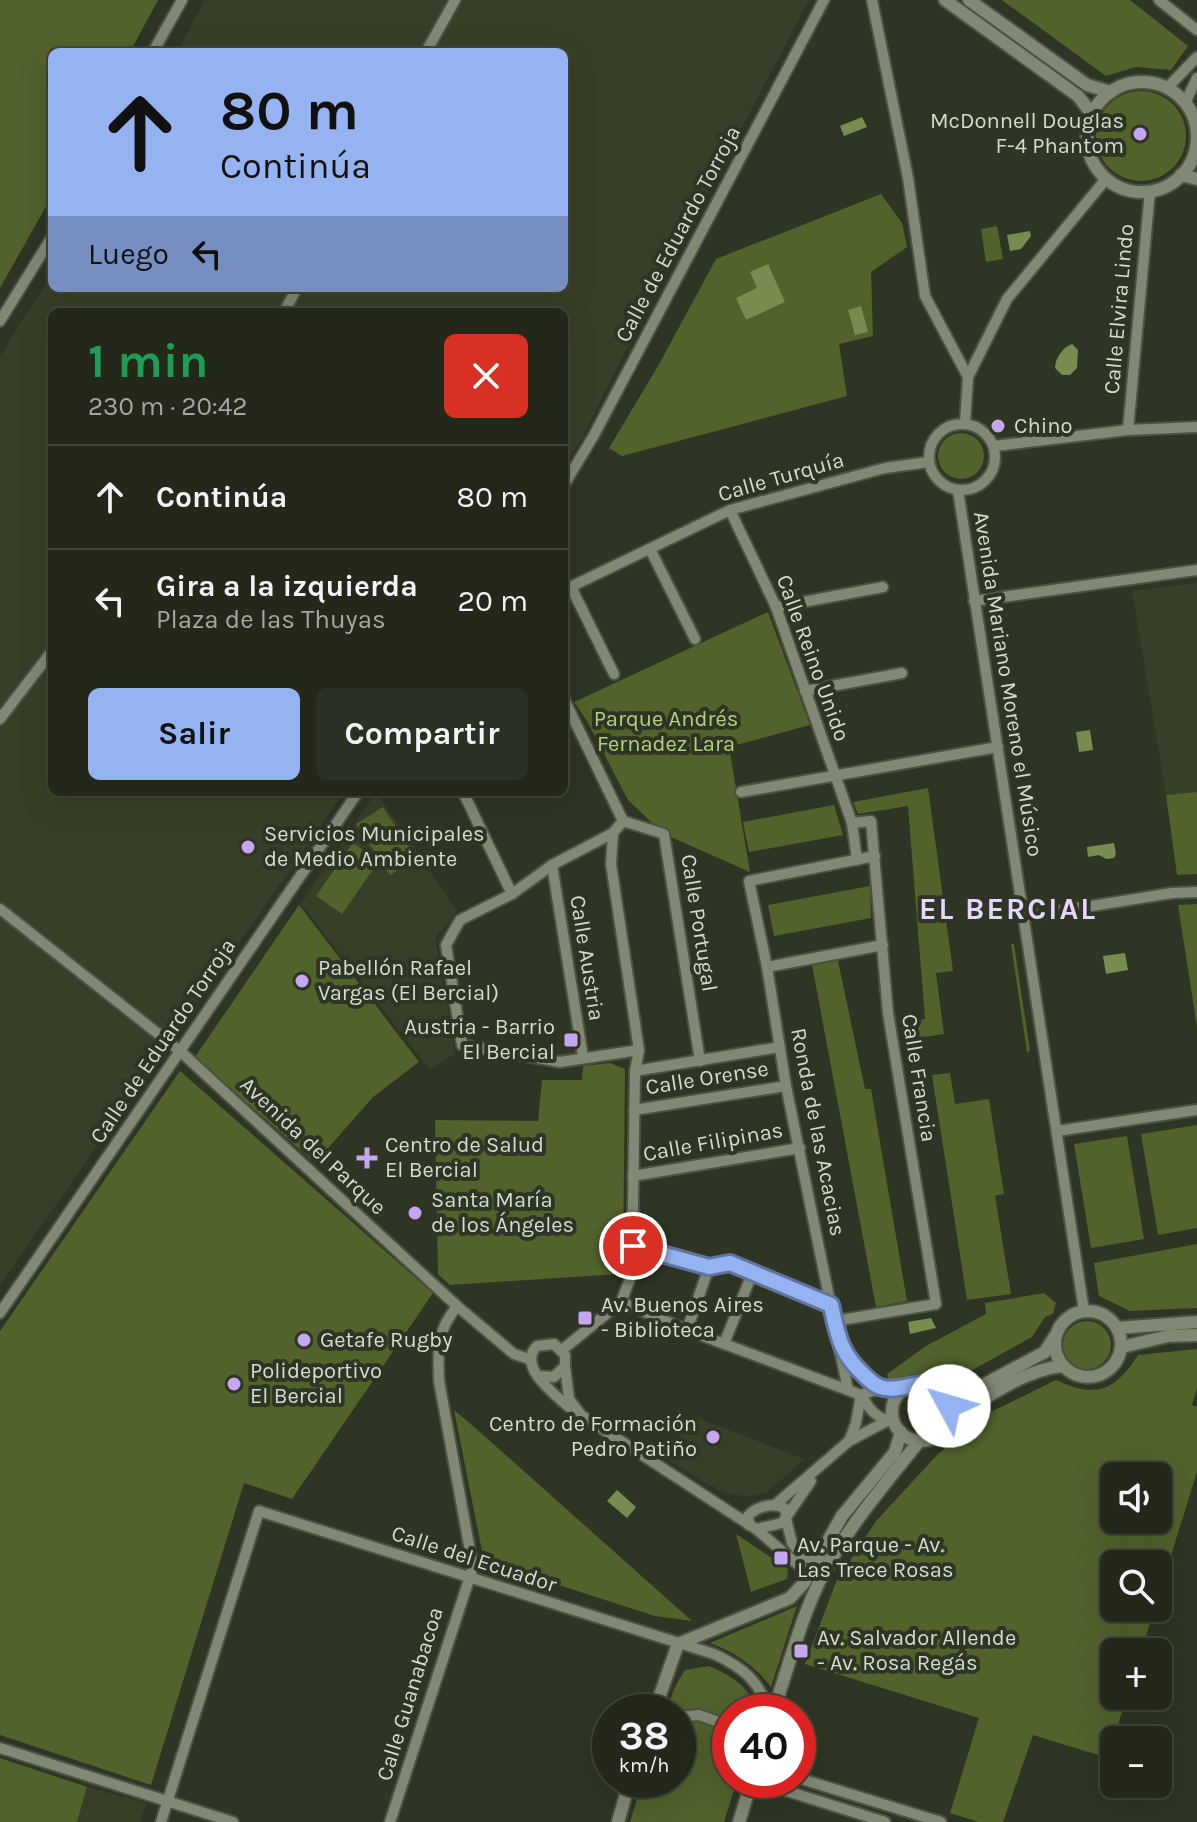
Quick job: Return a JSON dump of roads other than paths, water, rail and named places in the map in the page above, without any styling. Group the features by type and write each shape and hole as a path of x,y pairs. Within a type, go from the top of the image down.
{"street":[{"path":"155,48 182,0"},
{"path":"428,48 455,0"},
{"name":"Calle de Eduardo Torroja","path":"568,478 602,422 824,0"},
{"path":"872,0 908,178 925,296 968,377"},
{"path":"945,0 1078,96 1092,114"},
{"path":"969,0 1087,85 1111,92"},
{"path":"1159,0 1197,30"},
{"path":"1167,88 1197,57"},
{"path":"1185,103 1197,78"},
{"path":"1138,82 1167,88 1185,103 1196,128 1196,155 1181,175 1167,186 1150,191 1119,187 1106,179 1094,165 1087,130 1092,114 1111,92 1138,82"},
{"path":"1181,175 1197,179"},
{"path":"965,423 968,377 1007,299 1106,179"},
{"name":"Calle Elvira Lindo","path":"1128,430 1150,191"},
{"path":"0,321 48,243"},
{"path":"965,423 976,426 994,446 994,466 980,485 958,490 939,481 929,462 933,441 951,425 965,423"},
{"path":"994,446 1128,430 1197,427"},
{"name":"Calle Turquía","path":"568,588 730,510 885,468 929,462"},
{"name":"Avenida Mariano Moreno el Músico","path":"958,490 1084,1311"},
{"name":"Calle Reino Unido","path":"730,510 776,607 852,823 857,860"},
{"path":"650,549 695,639"},
{"path":"974,601 1197,570"},
{"path":"776,607 883,587"},
{"path":"568,590 614,674"},
{"path":"0,719 48,656"},
{"path":"805,691 902,673"},
{"path":"568,707 623,821 613,833 552,865 512,894 460,920 446,945 462,1045 560,1062 639,1050"},
{"path":"741,792 998,747"},
{"name":"Calle de Eduardo Torroja","path":"0,1313 355,796"},
{"path":"465,796 512,894"},
{"name":"Calle Portugal","path":"623,821 664,834 700,1061"},
{"name":"Calle Francia","path":"835,1321 936,1304 888,1013 871,821 852,823"},
{"path":"562,1350 621,1302 632,1274 635,1071 639,1050 611,864 613,833"},
{"path":"857,860 875,856"},
{"name":"Ronda de las Acacias","path":"848,1390 786,1086 767,967 749,881 857,860"},
{"name":"Calle Austria","path":"552,865 583,1057"},
{"path":"1024,917 1172,893 1197,892"},
{"name":"Avenida del Parque","path":"0,909 180,1051 457,1306 514,1354 529,1359"},
{"path":"767,967 883,945"},
{"path":"635,1071 780,1047"},
{"name":"Calle Orense","path":"634,1110 786,1086"},
{"path":"1057,1131 1197,1110"},
{"name":"Calle Filipinas","path":"633,1176 800,1148"},
{"path":"633,1246 709,1267 730,1263 831,1305"},
{"path":"687,1330 709,1267"},
{"path":"724,1344 752,1274"},
{"path":"621,1302 861,1395 881,1388 926,1383 939,1389 947,1399 948,1421"},
{"name":"Calle Guanabacoa","path":"390,1822 473,1567 439,1381 438,1353 442,1326 457,1306"},
{"path":"947,1399 970,1392 1045,1352 1060,1324 1071,1315 1084,1311 1102,1313 1117,1328 1122,1336 1118,1362 1104,1373 1089,1378 1072,1374 1062,1366 1055,1336"},
{"path":"1117,1328 1197,1322"},
{"path":"1122,1347 1168,1336 1197,1335"},
{"path":"581,1415 569,1399 562,1350 554,1344 543,1343 533,1349 529,1359 532,1369 567,1406 752,1527 802,1568 804,1583"},
{"path":"839,1345 851,1364 881,1388"},
{"path":"539,1376 554,1377 565,1366"},
{"path":"778,1694 807,1609 823,1575 849,1531 920,1440 940,1433 948,1421 999,1389 1047,1368 1062,1366"},
{"path":"660,1694 678,1644 790,1598 804,1583 842,1516 895,1452 894,1402 906,1387"},
{"path":"861,1395 870,1412 920,1440"},
{"path":"849,1441 861,1395"},
{"path":"716,1504 741,1512 776,1504 849,1441 894,1425"},
{"path":"752,1527 776,1526 787,1517 819,1470"},
{"path":"776,1504 784,1508 792,1543 803,1557 816,1559"},
{"name":"Calle del Ecuador","path":"167,1801 259,1511 714,1654 740,1666 763,1694"},
{"path":"752,1527 748,1516 753,1511"},
{"path":"0,1748 233,1822"},
{"path":"816,1784 941,1822"},
{"path":"618,1822 625,1798"},
{"path":"739,1822 746,1798"},
{"path":"809,1798 885,1822"},
{"path":"161,1822 167,1801"}],"place":[{"name":"McDonnell Douglas F-4 Phantom","path":"1140,134"},
{"name":"Chino","path":"998,426"},
{"name":"Servicios Municipales de Medio Ambiente","path":"248,847"},
{"name":"Pabellón Rafael Vargas (El Bercial)","path":"302,981"},
{"name":"Austria - Barrio El Bercial","path":"571,1040"},
{"name":"Centro de Salud El Bercial","path":"367,1158"},
{"name":"Santa María de los Ángeles","path":"415,1213"},
{"name":"Av. Buenos Aires - Biblioteca","path":"585,1318"},
{"name":"Getafe Rugby","path":"304,1340"},
{"name":"Polideportivo El Bercial","path":"234,1384"},
{"name":"Centro de Formación Pedro Patiño","path":"713,1437"},
{"name":"Av. Parque - Av. Las Trece Rosas","path":"781,1558"},
{"name":"Av. Salvador Allende - Av. Rosa Regás","path":"801,1651"}],"district":[{"name":"EL BERCIAL","path":"1008,909"}],"park label":[{"name":"Parque Andrés Fernadez Lara","path":"666,732"}]}
